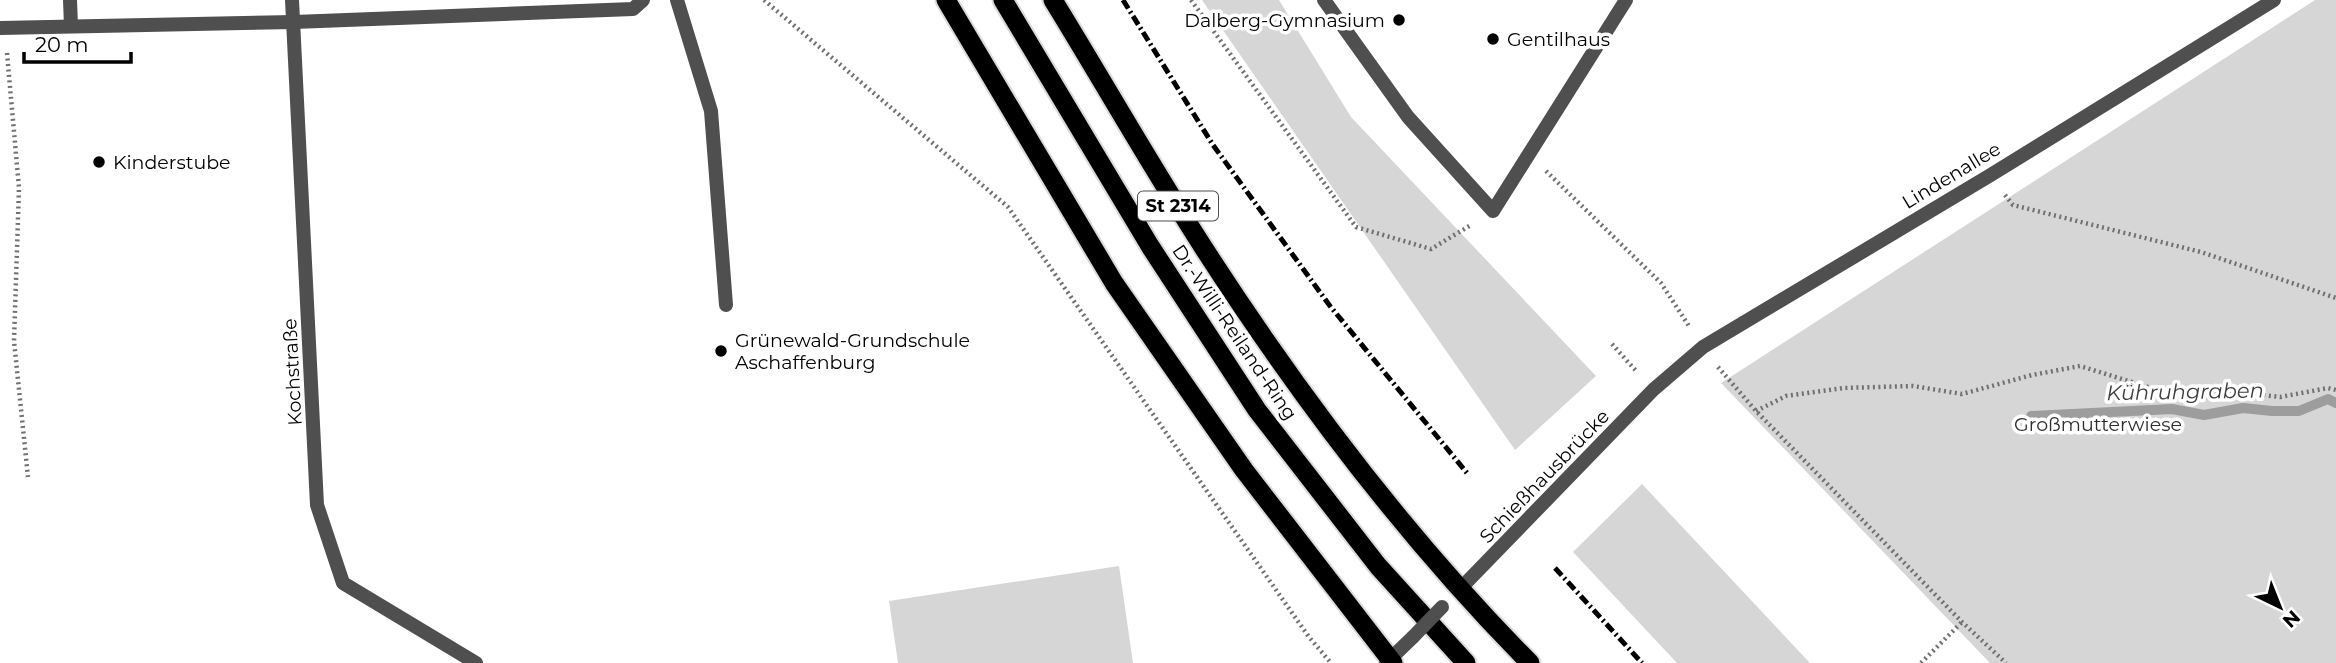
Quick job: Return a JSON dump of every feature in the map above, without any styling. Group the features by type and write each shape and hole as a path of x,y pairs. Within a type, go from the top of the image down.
{"highway":[{"path":"946,0 1114,283 1244,470 1390,662"},
{"name":"Dr.-Willi-Reiland-Ring","path":"1003,0 1150,246 1257,410 1378,565 1466,663"},
{"name":"St 2314","path":"1053,0 1205,250 1305,395 1397,515 1461,588"},
{"path":"1461,588 1530,663"}],"street":[{"path":"70,0 71,26"},
{"name":"Kochstraße","path":"292,0 317,505 343,583 476,663"},
{"path":"2,28 294,22 633,9 643,0"},
{"path":"677,0 711,111 726,305"},
{"path":"1324,0 1408,117 1493,211 1626,0"},
{"name":"Lindenallee","path":"1653,390 1703,347 2000,169 2274,0"},
{"name":"Schießhausbrücke","path":"1390,662 1653,390"}],"path":[{"path":"764,0 1008,207 1309,637 1331,663"},
{"path":"1191,0 1356,227 1431,249 1493,211"},
{"path":"2,28 19,188 14,341 28,477"},
{"path":"1530,156 1661,283 1703,347"},
{"path":"2013,205 2201,251 2336,298"},
{"path":"1612,344 1653,390"},
{"path":"1756,411 1787,396 1843,388 1913,386 1962,394 2032,375 2080,366 2193,401 2228,391 2280,397 2328,388 2336,390"},
{"path":"1733,386 1962,622 2006,663"},
{"path":"1922,663 1962,622"}],"green space":[{"path":"1202,0 1279,0 1351,117 1596,376 1515,450"},
{"name":"Großmutterwiese","path":"2315,0 2336,0 2336,663 1990,663 1721,383"},
{"path":"1642,484 1810,663 1677,663 1573,552"},
{"path":"1119,566 1133,663 898,663 889,601"}],"waterway":[{"name":"Kühruhgraben","path":"2031,416 2172,409 2204,415 2243,408 2299,411 2328,399 2336,403"}],"railway":[{"path":"1123,0 1213,145 1330,306 1467,473"},
{"path":"1555,568 1642,663"}],"place":[{"name":"Dalberg-Gymnasium","path":"1399,20"},
{"name":"Gentilhaus","path":"1493,39"},
{"name":"Kinderstube","path":"99,162"},
{"name":"Grünewald-Grundschule Aschaffenburg","path":"721,351"}]}
